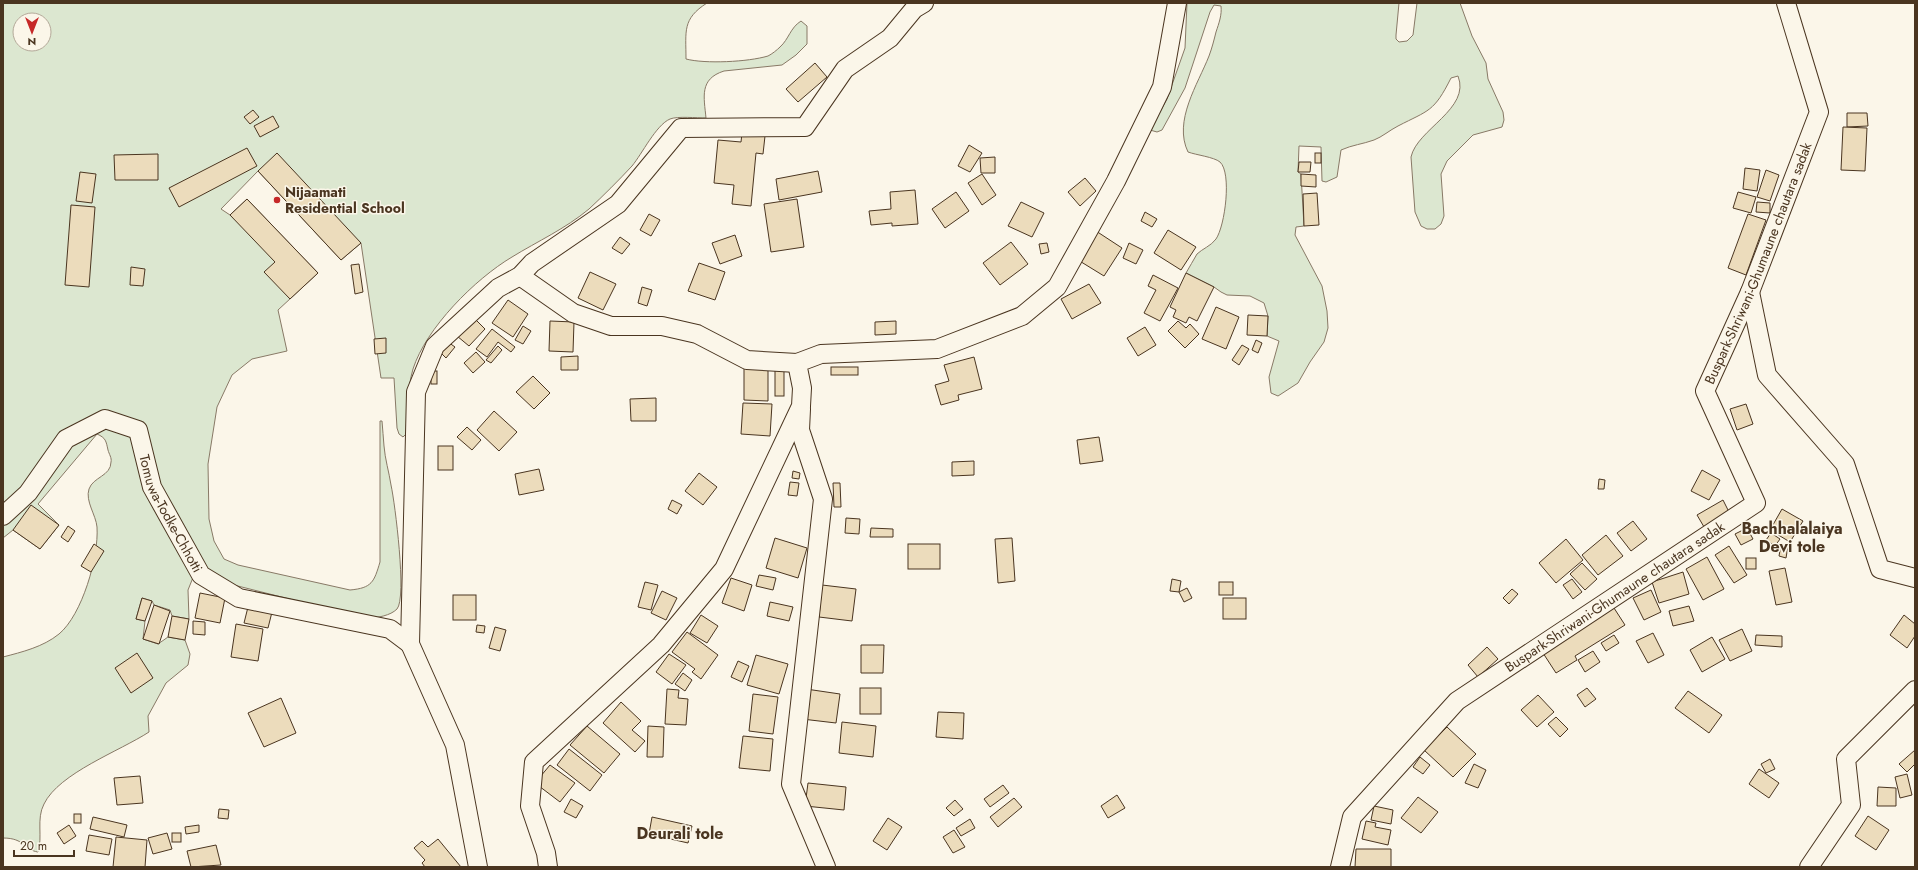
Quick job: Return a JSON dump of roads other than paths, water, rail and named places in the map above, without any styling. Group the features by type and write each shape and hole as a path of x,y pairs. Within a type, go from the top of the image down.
{"street":[{"path":"478,867 455,745 410,644 416,392 435,346 498,288 520,276 532,263 618,204 681,128 806,127 845,69 890,38 914,9 924,3"},
{"path":"520,276 573,313 611,326 662,326 697,334 747,360 797,363 821,354 937,349 1022,316 1057,287 1116,181 1162,87 1178,3"},
{"name":"Buspark-Shriwani-Ghumaune chautara sadak","path":"1340,867 1352,817 1457,701 1756,503 1705,391 1750,292 1819,112 1786,3"},
{"path":"1750,292 1767,376 1845,464 1880,569 1915,578"},
{"path":"797,363 802,388 800,430 823,499 791,784 826,867"},
{"path":"548,867 546,854 530,806 534,762 661,645 724,569 801,406"},
{"name":"Tomuwa-Todke-Chhotti","path":"3,516 28,493 66,439 105,419 138,430 152,487 201,575 238,598 390,629 410,644"},
{"path":"1809,867 1851,805 1846,759 1915,690"}],"place":[{"name":"Nijaamati Residential School","path":"277,200"}],"district":[{"name":"Bachhalalaiya Devi tole","path":"1792,537"},
{"name":"Deurali tole","path":"680,833"}]}
